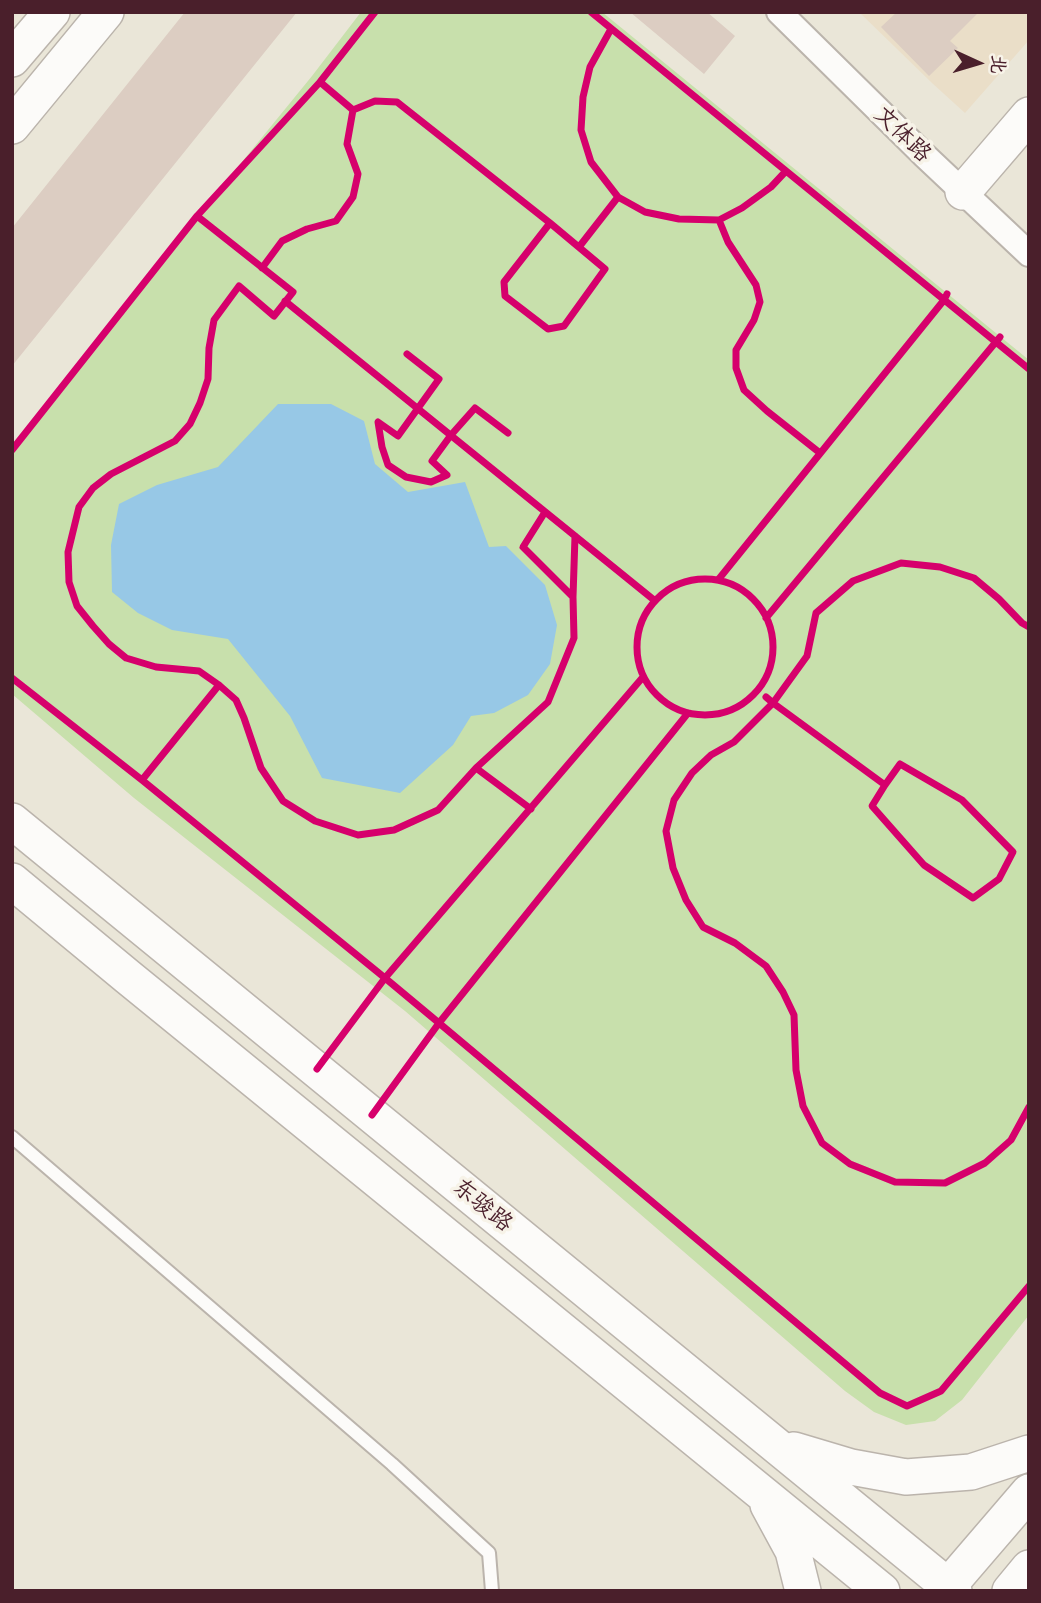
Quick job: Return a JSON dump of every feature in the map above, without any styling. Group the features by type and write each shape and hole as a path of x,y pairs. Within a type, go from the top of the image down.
{"street":[{"path":"12,59 52,12"},
{"path":"12,126 106,12"},
{"name":"文体路","path":"779,12 1029,254"},
{"path":"963,192 1029,116"},
{"name":"东骏路","path":"12,821 778,1446 948,1589"},
{"name":"东骏路","path":"12,881 882,1591"},
{"path":"778,1446 851,1467 906,1477 971,1472 1029,1453"},
{"path":"948,1589 1029,1492"},
{"path":"762,1493 793,1551 803,1591"},
{"path":"1010,1591 1029,1568"}],"lane":[{"path":"12,1137 392,1464 489,1553 492,1591"}],"shaded area":[{"path":"859,12 1029,12 1029,40 965,113"}],"green space":[{"path":"361,12 602,12 1029,360 1029,1315 962,1400 935,1421 906,1425 874,1412 845,1391 405,1011 134,798 12,694 12,444 312,76"}],"water":[{"path":"278,404 331,404 364,421 375,464 408,492 465,482 489,547 506,546 545,585 557,625 550,664 528,695 494,713 471,716 453,745 400,793 322,778 290,716 228,639 172,630 138,613 112,592 111,545 119,504 157,485 218,467"}],"building":[{"path":"185,12 297,12 12,366 12,228"},
{"path":"630,12 707,12 735,36 704,74"},
{"path":"897,12 979,12 950,41 958,48 929,76 881,27"}],"cycle path":[{"path":"12,450 197,216 320,82 375,12"},
{"path":"591,12 1029,369"},
{"path":"611,29 590,67 583,97 581,130 591,162 618,197"},
{"path":"262,268 282,241 307,229 336,221 353,197 358,174 347,144 353,110 320,82"},
{"path":"353,110 375,101 397,102 550,223 504,282 505,296 548,329 564,326 605,269 550,223"},
{"path":"579,247 618,197 645,212 679,219 719,220 742,208 771,187 786,171"},
{"path":"197,216 293,292 274,316 239,286 214,320 209,348 208,379 190,424 175,441 111,474 93,488 79,507 68,552 69,582 77,606 109,644 126,658 156,667 199,671 236,700 261,768 283,801 315,821 358,835 394,830 438,810 476,768"},
{"path":"719,220 728,242 756,285 760,302 754,320 736,350 736,368 744,390 820,453"},
{"path":"718,580 947,294"},
{"path":"285,301 654,600"},
{"path":"766,618 1000,337"},
{"path":"407,354 439,379 398,436 378,422 388,465 406,477 431,482 447,475 432,461 475,408 508,433"},
{"path":"545,512 523,547 573,597 575,536"},
{"path":"766,697 773,703 807,656 816,613 853,581 901,563 940,567 974,578 1029,627"},
{"path":"705,579 731,584 753,599 768,621 773,647 768,673 753,695 731,710 705,715 679,710 657,695 642,673 637,647 642,621 657,599 679,584 705,579"},
{"path":"531,809 476,768 548,702 574,638 573,597"},
{"path":"643,677 385,978 439,1023 688,713"},
{"path":"12,678 385,978 317,1069"},
{"path":"142,780 219,685"},
{"path":"885,785 900,764 962,800 1013,852 999,879 973,898 924,865 872,806 885,785 773,703 734,742 711,755 692,773 674,800 666,831 673,868 686,900 703,927 735,943 766,966 783,992 794,1015 796,1070 803,1106 822,1143 850,1164 895,1182 945,1183 985,1163 1011,1140 1029,1107"},
{"path":"372,1115 439,1023 880,1393 907,1406 941,1391 1029,1286"}]}
